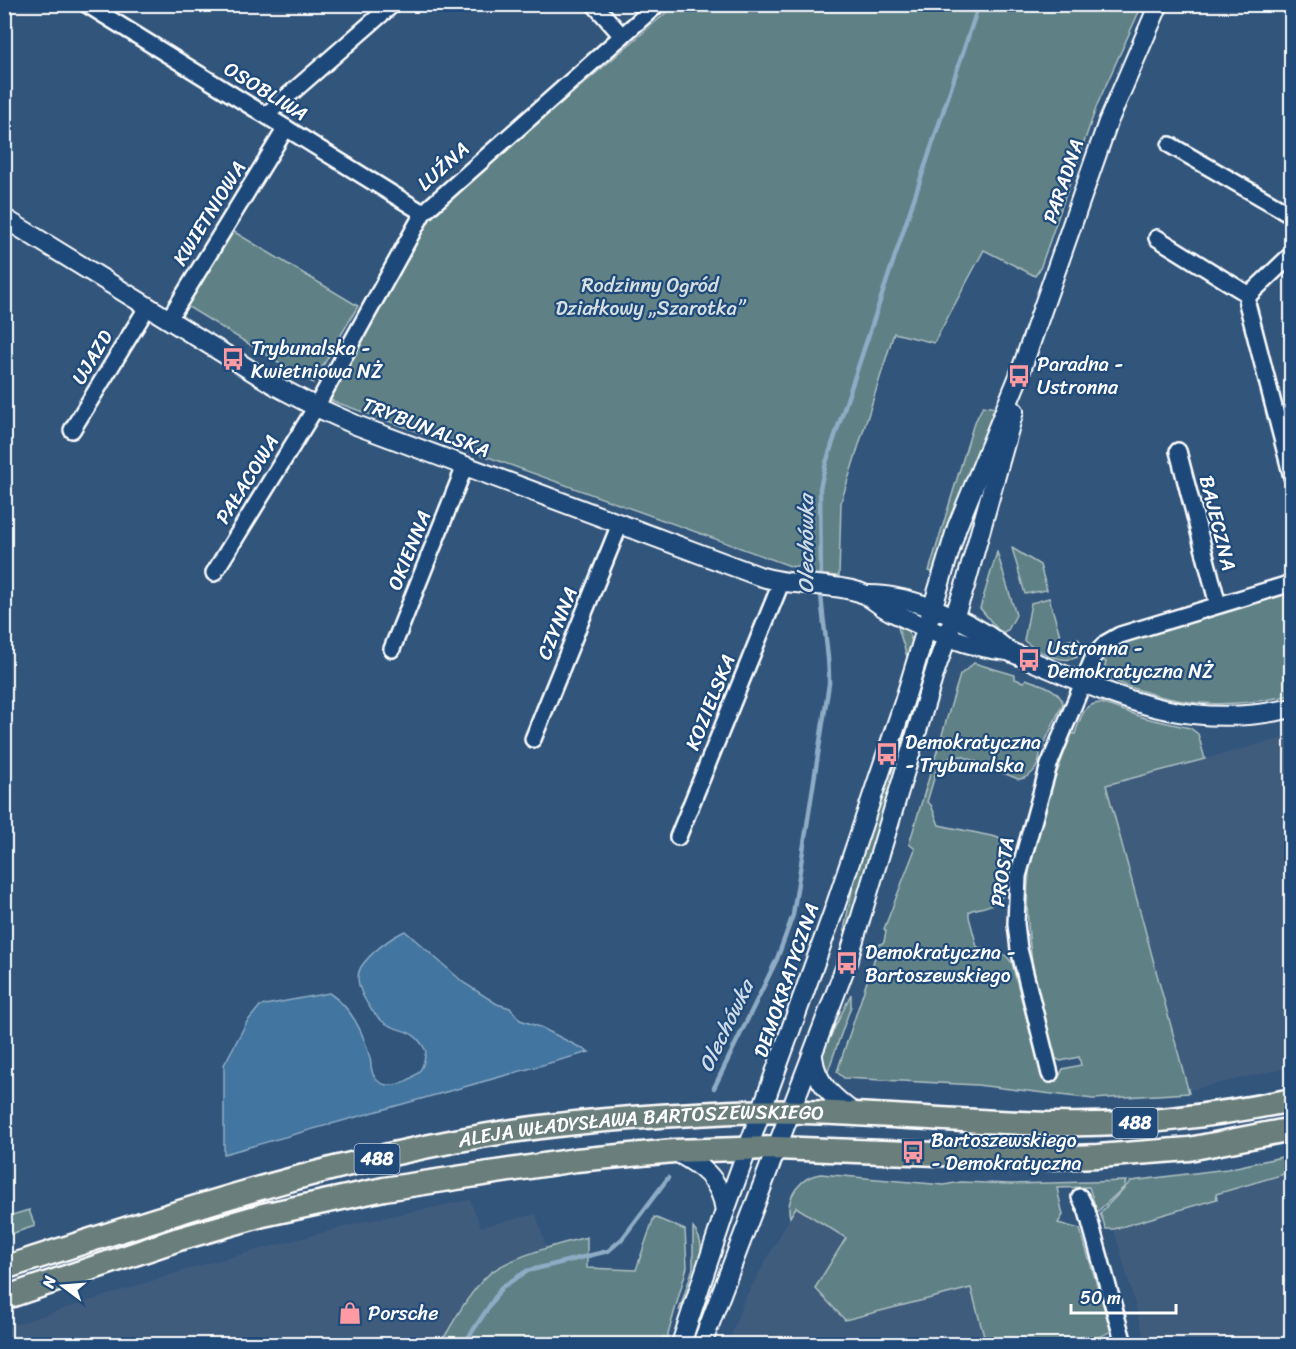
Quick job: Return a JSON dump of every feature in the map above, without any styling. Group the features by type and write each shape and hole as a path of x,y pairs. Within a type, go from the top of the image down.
{"main road":[{"name":"ALEJA WŁADYSŁAWA BARTOSZEWSKIEGO","path":"4,1268 256,1188 457,1141 512,1131 597,1121 763,1112 854,1113 1056,1124 1135,1123 1214,1115 1292,1100"},
{"name":"ALEJA WŁADYSŁAWA BARTOSZEWSKIEGO","path":"4,1298 179,1239 263,1215 324,1200 538,1165 674,1151 749,1148 1047,1158 1098,1156 1189,1149 1292,1129"}],"street":[{"name":"OSOBLIWA","path":"86,4 423,213"},
{"path":"266,115 393,4"},
{"path":"594,4 622,36"},
{"name":"LUŹNA","path":"316,407 423,213 658,4"},
{"name":"PARADNA","path":"927,628 957,527 1019,376 1108,122 1159,4"},
{"name":"KWIETNIOWA","path":"169,319 286,128"},
{"path":"1170,145 1292,215"},
{"name":"TRYBUNALSKA","path":"4,218 316,407 465,466 781,583 833,587 867,595 884,595 933,609 993,638 1008,651"},
{"path":"1157,238 1252,292"},
{"path":"1292,254 1252,292 1248,310 1292,477"},
{"name":"UJAZD","path":"72,430 148,306"},
{"name":"PARADNA","path":"948,636 975,552 1014,410 1019,376"},
{"name":"PAŁACOWA","path":"214,573 316,407"},
{"name":"BAJECZNA","path":"1178,451 1218,605"},
{"name":"OKIENNA","path":"392,649 465,466"},
{"name":"CZYNNA","path":"533,739 621,524"},
{"name":"KOZIELSKA","path":"678,837 781,583"},
{"name":"PROSTA","path":"1050,1074 1019,950 1016,924 1018,876 1049,765 1094,656 1113,638 1292,583"},
{"name":"TRYBUNALSKA","path":"867,595 881,606 927,628 987,649 1008,651"},
{"name":"DEMOKRATYCZNA","path":"681,1344 725,1211 763,1112 834,910 927,628"},
{"path":"702,1344 775,1148 813,1057 871,891 948,636"},
{"path":"1008,651 1154,708 1184,715 1232,717 1292,708"},
{"path":"813,1057 816,1073 825,1089 854,1113"},
{"path":"674,1151 696,1164 714,1179 722,1195 725,1211"},
{"path":"1080,1197 1089,1218 1124,1344"}],"shaded area":[{"path":"1291,736 1291,1067 1189,1090 1106,785"},
{"path":"405,931 464,983 497,1004 510,1008 520,1020 540,1027 589,1052 224,1154 224,1065 247,1022 260,1006 329,993 356,1021 367,1048 373,1074 379,1081 384,1084 398,1084 417,1074 424,1063 426,1051 421,1043 411,1034 382,1021 367,1004 358,981 361,967 370,956"},
{"path":"1291,1172 1291,1344 1146,1344 1114,1229 1216,1199 1216,1194"},
{"path":"470,1200 481,1227 536,1214 546,1247 490,1273 470,1295 439,1344 5,1344 4,1328 208,1263 367,1221"},
{"path":"796,1207 846,1238 815,1288 972,1288 986,1344 728,1344 744,1300"}],"green space":[{"name":"Rodzinny Ogród Działkowy „Szarotka”","path":"1111,4 1124,11 1127,5 1142,5 1097,105 1040,269 1035,276 984,250 934,343 894,333 841,502 839,576 805,574 807,558 802,564 793,567 327,399 429,217 675,5"},
{"path":"231,230 358,306 313,383 185,305"},
{"path":"983,406 997,408 935,573 929,571 973,426"},
{"path":"1012,548 1040,565 1047,590 1025,594"},
{"path":"997,552 1016,615 1008,630 1003,632 998,630 980,608"},
{"path":"1291,589 1291,695 1252,702 1196,703 1158,696 1129,687 1115,681 1104,670 1106,662 1102,660 1111,649 1124,641"},
{"path":"1049,598 1062,642 1078,638 1085,649 1072,659 1047,655 1024,641 1031,603"},
{"path":"897,624 907,628 912,642 910,658 907,657"},
{"path":"974,663 1015,675 1015,679 1024,682 1026,679 1048,687 1057,693 1063,703 1036,767 1027,777 1018,779 962,756 951,757 938,765 927,802 931,805 939,825 996,837 1008,848 1012,866 1004,894 993,904 972,910 969,912 969,917 977,947 1000,952 1012,963 1042,1078 1060,1075 1063,1069 1081,1065 1079,1057 1061,1061 1056,1059 1035,978 1027,897 1034,842 1071,733 1075,734 1086,709 1101,703 1145,718 1190,728 1198,734 1205,759 1106,785 1189,1093 1093,1099 977,1085 844,1078 837,1072 879,945 884,942 886,931 884,929 915,849 909,844 960,675"},
{"path":"908,717 913,719 848,931 844,930 856,871"},
{"path":"851,994 851,1006 827,1074 822,1071 823,1052"},
{"path":"1291,1155 1291,1172 1216,1194 1217,1199 1114,1229 1106,1229 1100,1213 1131,1181 1227,1169"},
{"path":"821,1174 944,1185 961,1182 1011,1184 1126,1181 1124,1187 1097,1212 1089,1187 1057,1188 1063,1215 1058,1223 1080,1229 1111,1331 1085,1341 1051,1345 986,1344 971,1288 845,1320 815,1288 846,1238 796,1207 790,1217 790,1202 796,1189 807,1179"},
{"path":"29,1210 35,1226 5,1236 5,1217"},
{"path":"654,1217 685,1230 687,1267 667,1338 663,1337 660,1344 440,1344 462,1308 488,1275 521,1257 587,1237 587,1268 636,1270"},
{"path":"693,1228 699,1237 700,1258 698,1269 679,1311 693,1268"}],"waterway":[{"name":"Olechówka","path":"821,582 820,488 826,463 979,4"},
{"name":"Olechówka","path":"714,1088 777,959 793,915 829,684 821,591"},
{"name":"Olechówka","path":"464,1344 502,1287 527,1271 608,1251 622,1239 668,1178"}],"place":[{"name":"Trybunalska - Kwietniowa NŻ","path":"233,359"},
{"name":"Paradna - Ustronna","path":"1019,376"},
{"name":"Ustronna - Demokratyczna NŻ","path":"1029,660"},
{"name":"Demokratyczna - Trybunalska","path":"887,754"},
{"name":"Demokratyczna - Bartoszewskiego","path":"847,963"},
{"name":"Bartoszewskiego - Demokratyczna","path":"913,1152"},
{"name":"Porsche","path":"350,1313"}]}
